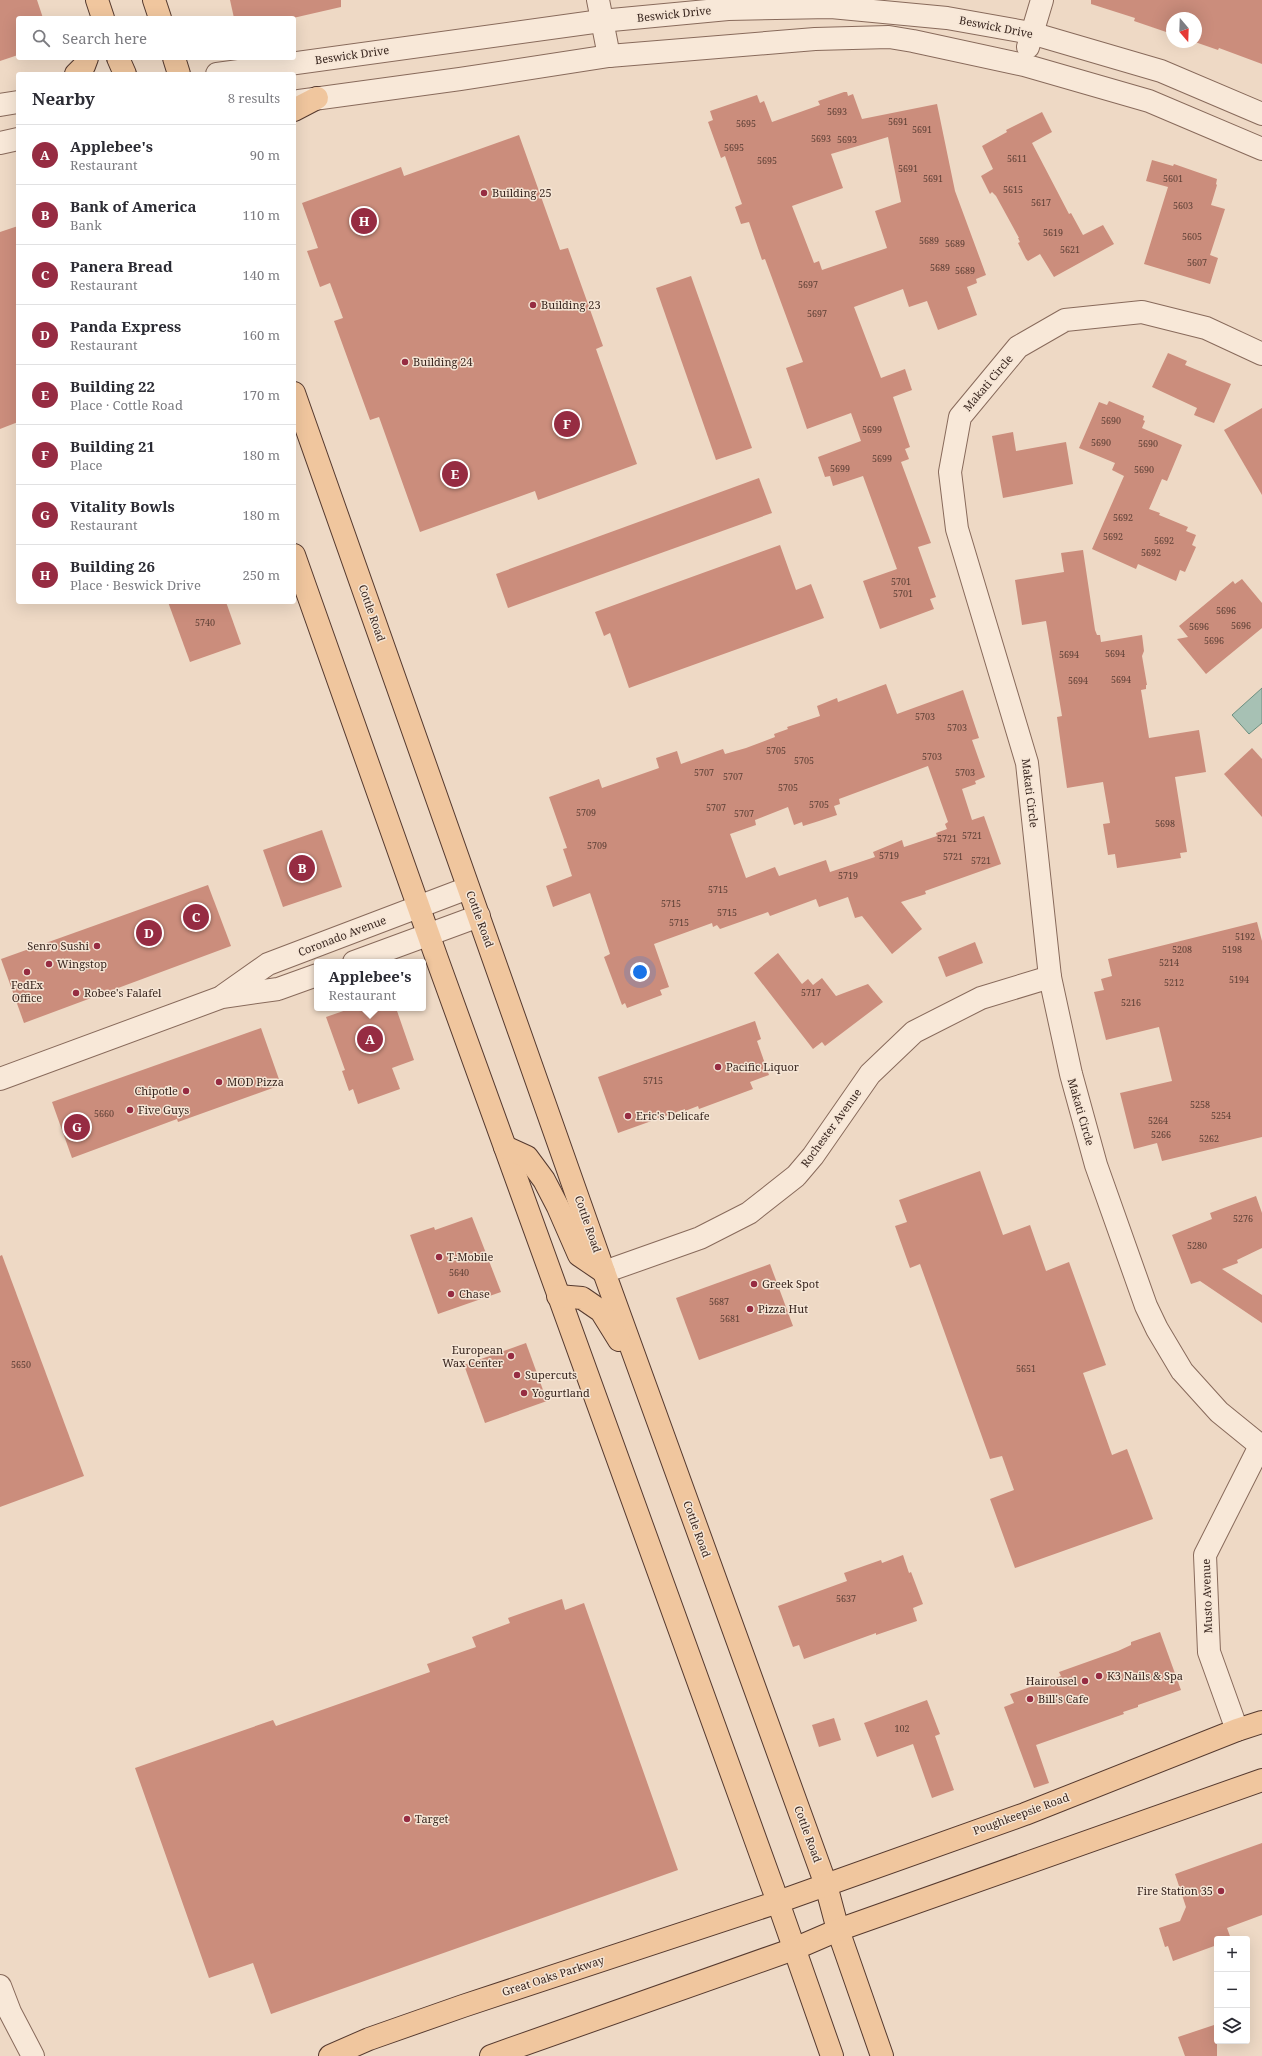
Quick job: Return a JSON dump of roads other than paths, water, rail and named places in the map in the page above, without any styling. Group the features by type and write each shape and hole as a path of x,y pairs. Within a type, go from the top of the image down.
{"main road":[{"path":"90,0 90,16"},
{"path":"97,0 103,16"},
{"path":"154,0 159,16"},
{"path":"78,72 84,66 86,60"},
{"path":"119,60 124,72"},
{"path":"175,60 178,72"},
{"path":"296,109 317,98"},
{"name":"Cottle Road","path":"296,399 604,1272 826,1885 838,1930 882,2056"},
{"path":"296,561 428,935 778,1902 832,2056"},
{"path":"505,1148 527,1157 544,1180 558,1207 579,1255 604,1272"},
{"path":"558,1296 582,1298 601,1310 616,1333 654,1409"},
{"name":"Poughkeepsie Road","path":"778,1902 1025,1814 1237,1730 1262,1722"},
{"path":"491,2056 794,1949 838,1930 1262,1780"},
{"name":"Great Oaks Parkway","path":"330,2056 369,2039 463,2006 778,1902"}],"street":[{"path":"598,0 609,56"},
{"path":"1024,64 1031,33 1042,0"},
{"name":"Beswick Drive","path":"231,72 601,21 728,9 831,7 947,18 1031,33 1161,71 1262,114"},
{"path":"296,101 609,56 815,39 889,37 1024,64 1149,101 1262,149"},
{"path":"0,105 16,102"},
{"path":"0,143 16,139"},
{"name":"Makati Circle","path":"1261,1447 1219,1412 1182,1371 1156,1329 1146,1306 1096,1165 1071,1074 1050,977 1027,762 957,529 950,472 960,417 1018,347 1065,320 1142,312 1206,328 1262,354"},
{"name":"Coronado Avenue","path":"222,997 268,964 468,888"},
{"path":"362,959 479,916"},
{"name":"Coronado Avenue","path":"0,1079 222,997 278,989 314,976"},
{"name":"Rochester Avenue","path":"604,1272 700,1238 749,1213 796,1176 812,1156 870,1074 914,1032 981,998 1050,977"},
{"name":"Musto Avenue","path":"1237,1730 1209,1652 1205,1555 1261,1447"},
{"path":"0,1986 10,2012 34,2056"}],"place":[{"name":"Building 25","path":"484,193"},
{"name":"Building 26","path":"364,221"},
{"name":"Building 23","path":"533,305"},
{"name":"Building 24","path":"405,362"},
{"name":"Building 21","path":"567,424"},
{"name":"Building 22","path":"455,474"},
{"name":"Bank of America","path":"302,868"},
{"name":"Panera Bread","path":"196,917"},
{"name":"Panda Express","path":"149,933"},
{"name":"Senro Sushi","path":"97,946"},
{"name":"Wingstop","path":"49,964"},
{"name":"FedEx Office","path":"27,972"},
{"name":"Robee's Falafel","path":"76,993"},
{"name":"Applebee's","path":"370,1039"},
{"name":"Pacific Liquor","path":"718,1067"},
{"name":"MOD Pizza","path":"219,1082"},
{"name":"Chipotle","path":"186,1091"},
{"name":"Five Guys","path":"130,1110"},
{"name":"Eric's Delicafe","path":"628,1116"},
{"name":"Vitality Bowls","path":"77,1127"},
{"name":"T-Mobile","path":"439,1257"},
{"name":"Greek Spot","path":"754,1284"},
{"name":"Chase","path":"451,1294"},
{"name":"Pizza Hut","path":"750,1309"},
{"name":"European Wax Center","path":"511,1356"},
{"name":"Supercuts","path":"517,1375"},
{"name":"Yogurtland","path":"524,1393"},
{"name":"K3 Nails & Spa","path":"1099,1676"},
{"name":"Hairousel","path":"1085,1681"},
{"name":"Bill's Cafe","path":"1030,1699"},
{"name":"Target","path":"407,1819"},
{"name":"Fire Station 35","path":"1221,1891"}]}
